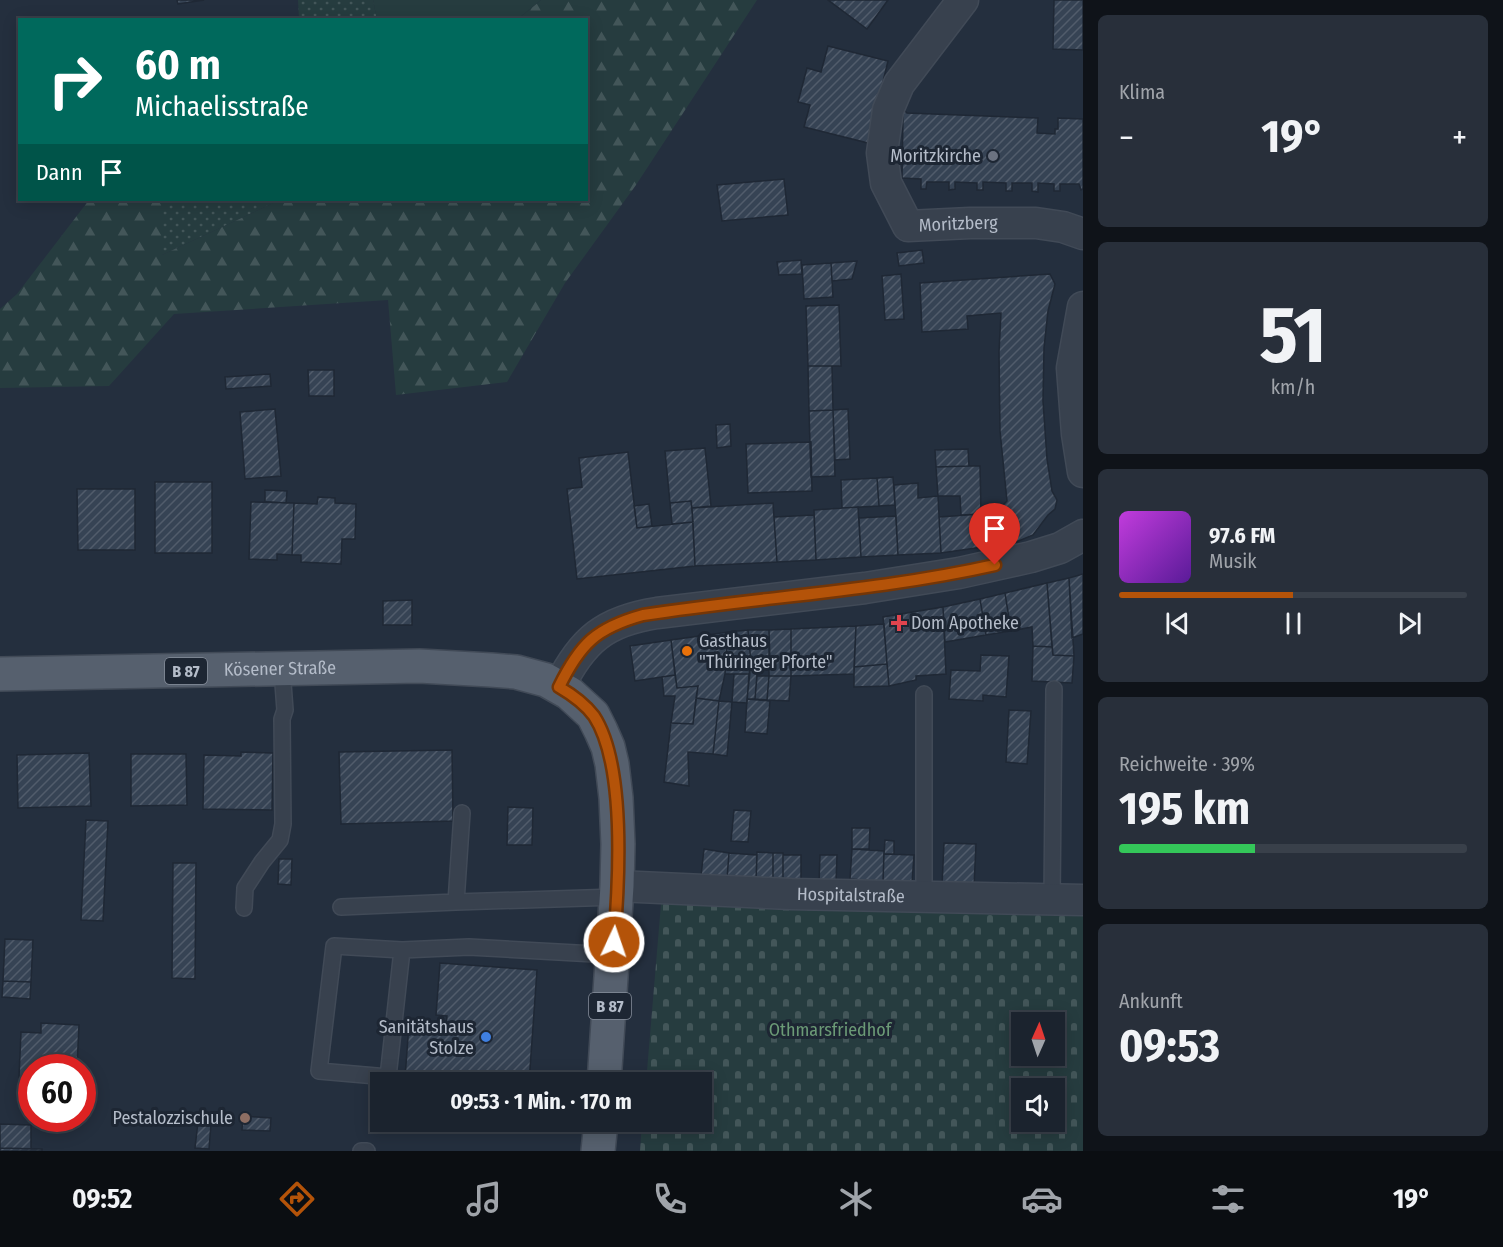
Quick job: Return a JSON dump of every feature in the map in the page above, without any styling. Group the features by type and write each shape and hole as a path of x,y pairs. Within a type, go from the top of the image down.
{"main road":[{"name":"Kösener Straße","path":"0,674 407,666 516,672 535,676 559,687"},
{"name":"B 87","path":"559,687 593,715 608,747 612,764 616,806 617,892 605,1072"},
{"path":"598,1151 600,1132"}],"street":[{"name":"Moritzberg","path":"963,0 899,84 888,110 882,153 886,183 908,226 1036,223 1063,227 1083,234"},
{"path":"1083,307 1072,368 1077,434 1083,472"},
{"path":"559,687 569,666 596,635 625,620 657,613 865,588 959,573 1031,557 1060,548 1083,535"},
{"name":"Hospitalstraße","path":"617,892 1083,900"}],"lane":[{"path":"244,908 245,888 280,840 283,824 282,719 285,710 282,670"},
{"path":"1052,900 1054,689"},
{"path":"924,694 924,896"},
{"path":"456,902 462,813"},
{"path":"341,907 617,892"},
{"path":"402,950 388,1077 319,1071 333,946 402,950 469,948 614,955"},
{"path":"361,1151 367,1151"}],"green space":[{"path":"298,0 373,0 377,18 299,18"},
{"path":"373,0 541,0 519,18 377,18"},
{"path":"541,0 757,0 636,185 565,283 507,382 396,395 388,300 174,314 109,386 0,388 0,309 17,294 88,201 162,201 162,255 278,201 588,201 588,18 519,18"},
{"path":"162,201 278,201 162,255"},
{"name":"Othmarsfriedhof","path":"661,904 1083,916 1083,1151 640,1151 641,1132 712,1132 712,1072 647,1072"}],"building":[{"path":"177,0 204,0 178,4"},
{"path":"828,0 888,0 867,29"},
{"path":"1054,0 1083,0 1083,50 1053,49"},
{"path":"828,46 888,61 868,143 804,127 810,105 798,102 807,68 821,72"},
{"name":"Moritzkirche","path":"900,106 907,113 1038,118 1037,133 1055,134 1055,129 1058,129 1058,118 1083,119 1083,189 1081,190 1079,184 1060,184 1060,191 1054,191 1054,184 1038,183 1038,192 1032,191 1032,183 1012,183 1012,191 1006,191 1006,183 983,182 983,190 977,190 977,183 955,182 955,189 949,190 949,182 927,182 926,189 921,189 921,179 902,178 903,117 896,111"},
{"path":"784,179 788,215 722,221 717,185"},
{"path":"922,250 924,263 899,266 897,253"},
{"path":"801,260 802,274 779,275 777,262"},
{"path":"857,261 852,279 832,281 831,263"},
{"path":"831,263 833,297 804,299 802,265"},
{"path":"901,274 904,319 885,320 882,276"},
{"path":"1050,274 1055,284 1048,311 1044,348 1043,401 1047,459 1052,491 1057,500 1055,509 1033,535 1016,542 983,547 981,514 996,512 1007,501 1000,431 1001,313 967,316 968,329 922,332 920,283"},
{"path":"839,305 841,366 808,366 806,306"},
{"path":"808,366 832,366 833,410 809,411"},
{"path":"308,370 334,370 334,396 309,396"},
{"path":"270,374 271,386 226,389 225,377"},
{"path":"275,409 281,476 245,479 240,412"},
{"path":"848,409 850,459 835,460 833,410"},
{"path":"833,410 835,476 811,477 809,411"},
{"path":"730,424 731,446 717,448 716,425"},
{"path":"811,442 812,491 748,493 746,444"},
{"path":"705,448 711,506 692,508 691,501 670,503 665,451"},
{"path":"968,449 969,466 936,467 935,450"},
{"path":"628,452 637,528 693,522 695,566 577,579 567,489 582,487 579,458"},
{"path":"980,466 981,514 961,515 960,496 938,496 936,467"},
{"path":"893,477 895,505 879,506 877,478"},
{"path":"877,478 879,506 842,508 841,480"},
{"path":"155,482 212,482 212,553 155,553"},
{"path":"918,483 918,498 938,496 941,553 898,555 894,485"},
{"path":"77,489 135,489 135,550 78,550"},
{"path":"265,490 287,491 286,503 265,502"},
{"path":"318,497 335,498 335,503 356,504 355,539 342,539 341,564 301,562 301,555 292,555 294,503 317,504"},
{"path":"691,501 693,522 672,524 670,503"},
{"path":"251,502 294,503 292,555 277,554 277,560 249,559"},
{"path":"773,503 777,562 695,566 692,508"},
{"path":"649,504 652,526 637,528 634,506"},
{"path":"858,507 861,557 816,560 814,510"},
{"path":"981,514 983,547 941,553 939,517"},
{"path":"814,515 816,560 777,562 774,517"},
{"path":"896,516 898,555 861,557 859,518"},
{"path":"1083,574 1083,634 1072,638 1069,578"},
{"path":"1069,578 1074,656 1053,655 1047,583"},
{"path":"1047,583 1052,647 1033,646 1032,627 1011,631 1005,593"},
{"path":"1005,593 1011,631 986,635 980,599"},
{"path":"980,599 986,635 945,642 943,607"},
{"path":"412,600 412,625 383,625 383,601"},
{"path":"943,607 946,674 916,676 916,680 889,686 883,617"},
{"path":"884,624 887,664 854,667 856,626"},
{"path":"856,626 854,674 791,676 791,629"},
{"path":"791,629 791,676 769,676 769,630"},
{"path":"748,630 769,630 770,662 751,663"},
{"path":"748,630 751,663 749,674 725,674 728,632"},
{"path":"728,632 725,674 719,701 696,698 698,686 677,688 671,640"},
{"path":"671,640 675,675 635,681 630,646"},
{"path":"1033,646 1052,647 1053,655 1074,656 1072,683 1032,681"},
{"path":"981,655 1009,656 1006,697 983,695 983,701 949,699 951,670 980,671"},
{"path":"758,662 755,699 747,699 751,663"},
{"path":"887,664 889,686 854,687 854,667"},
{"path":"734,674 749,674 747,703 732,702"},
{"path":"675,675 677,688 698,686 693,724 671,723 675,696 664,696 662,677"},
{"path":"757,676 769,676 767,700 755,699"},
{"path":"769,676 791,676 789,701 767,700"},
{"path":"696,698 719,701 713,754 688,752 689,786 664,782 671,723 693,724"},
{"path":"747,699 770,701 767,734 745,732"},
{"path":"719,701 732,702 727,756 713,754"},
{"path":"1009,710 1031,711 1027,764 1006,762"},
{"path":"452,750 453,821 341,824 339,752"},
{"path":"241,752 273,753 272,810 203,809 204,755 241,756"},
{"path":"89,753 91,806 18,808 17,755"},
{"path":"131,754 186,754 187,805 131,806"},
{"path":"508,807 533,808 532,845 507,845"},
{"path":"734,810 751,811 748,842 731,841"},
{"path":"86,820 108,821 103,921 81,920"},
{"path":"852,828 870,828 869,849 852,849"},
{"path":"885,840 894,841 894,854 884,854"},
{"path":"944,843 976,844 974,887 942,886"},
{"path":"704,849 729,853 727,879 701,876"},
{"path":"852,849 884,851 883,882 850,879"},
{"path":"757,852 773,853 773,882 756,882"},
{"path":"729,853 757,855 756,882 727,879"},
{"path":"773,853 783,853 783,882 773,882"},
{"path":"884,854 914,855 912,883 883,882"},
{"path":"783,855 801,855 801,882 783,882"},
{"path":"820,855 837,855 836,883 819,883"},
{"path":"279,859 292,859 291,885 278,884"},
{"path":"173,863 196,863 195,979 172,978"},
{"path":"5,939 33,940 31,982 3,981"},
{"path":"440,963 537,970 530,1072 405,1072 409,1024 446,1026 447,1016 436,1015"},
{"path":"3,981 31,982 30,999 2,997"},
{"path":"41,1023 79,1025 78,1054 20,1054 21,1032 41,1033"},
{"path":"243,1116 271,1118 270,1131 242,1130"},
{"path":"198,1122 211,1124 209,1149 195,1148"},
{"path":"0,1124 18,1125 18,1132 31,1132 31,1149 0,1148"},
{"path":"0,1148 42,1149 42,1151 0,1151"}],"place":[{"name":"Moritzkirche","path":"993,156"},
{"name":"Dom Apotheke","path":"899,623"},
{"name":"Gasthaus \"Thüringer Pforte\"","path":"687,651"},
{"name":"Sanitätshaus Stolze","path":"486,1037"},
{"name":"Pestalozzischule","path":"245,1118"}],"route":[{"path":"614,942 618,844 612,764 608,747 593,715 582,703 559,687 569,666 596,635 610,626 643,615 865,588 995,565"}]}
